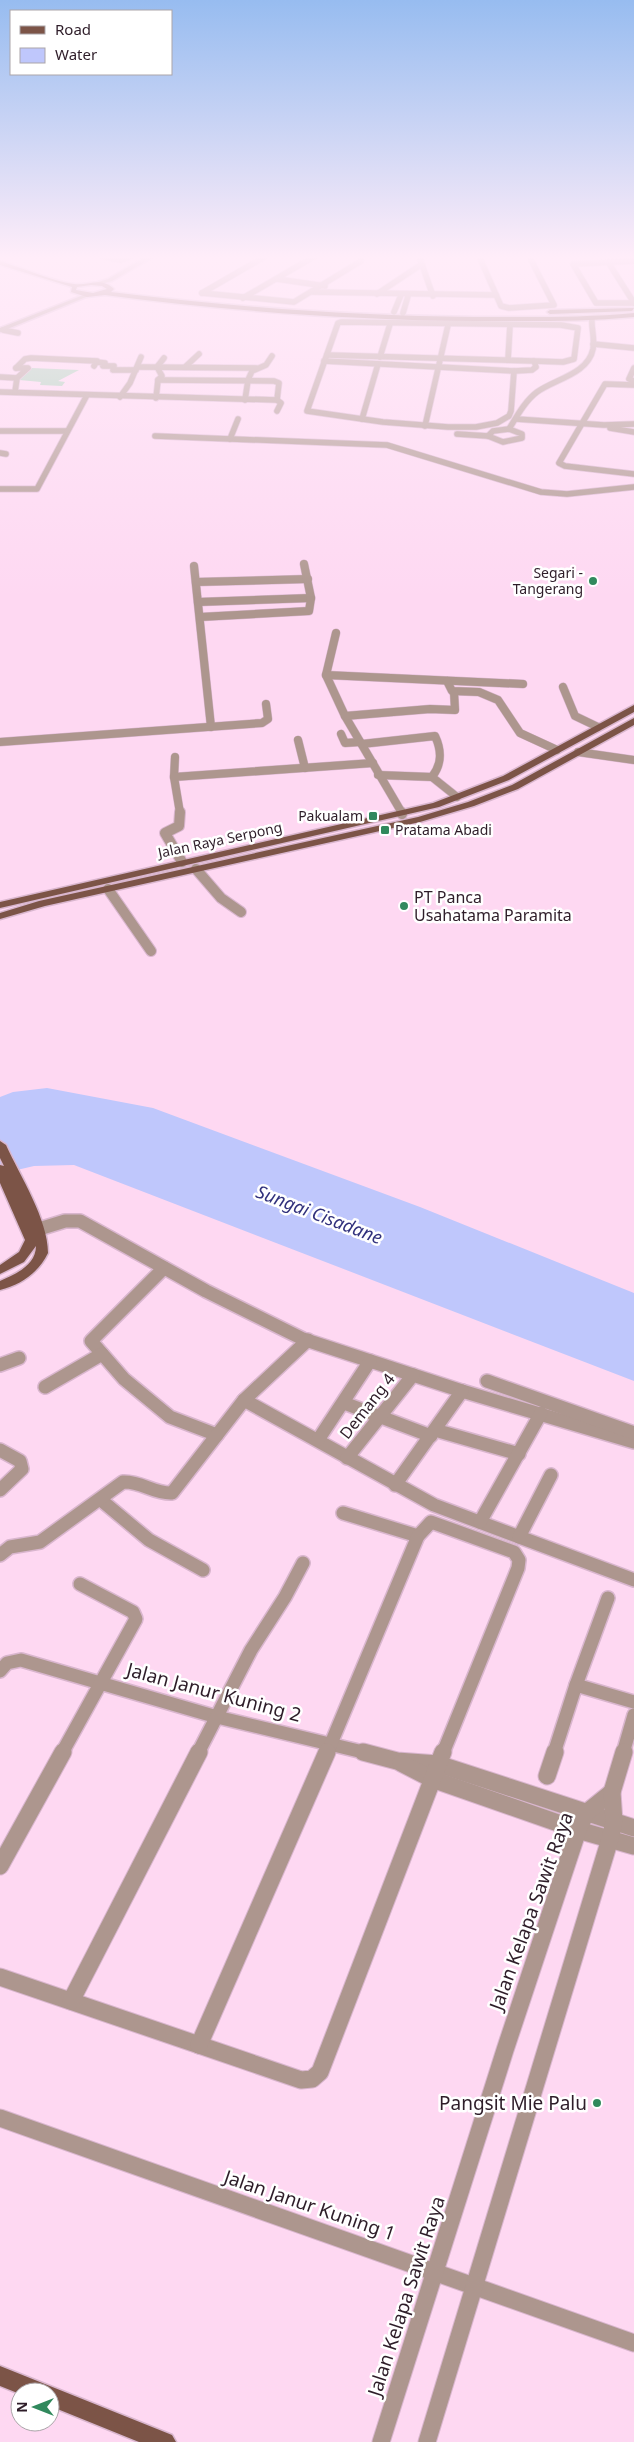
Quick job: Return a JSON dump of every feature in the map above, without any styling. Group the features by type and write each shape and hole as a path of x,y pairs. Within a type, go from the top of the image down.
{"main road":[{"name":"Jalan Raya Serpong","path":"0,905 182,862 402,814 457,797 506,778 634,708"},
{"name":"Jalan Raya Serpong","path":"0,916 44,903 108,888 420,819 471,804 515,787 634,721"},
{"path":"0,1145 32,1225 30,1244 20,1258 0,1270 5,1284 30,1269 42,1253 43,1243 32,1225 0,1169"},
{"path":"0,2376 15,2382"},
{"path":"60,2400 165,2442"}],"street":[{"path":"0,377 17,378 28,370"},
{"path":"113,370 112,372 129,370"},
{"path":"120,397 130,384 137,370"},
{"path":"156,398 158,380 162,376 158,370"},
{"path":"245,400 248,380 255,370"},
{"path":"321,370 306,411 311,414 488,436 503,442 522,438 522,434 509,429 493,431 488,436"},
{"path":"362,419 376,370"},
{"path":"427,429 439,370"},
{"path":"504,370 532,370"},
{"path":"509,429 526,403 537,392 576,370"},
{"path":"427,429 488,427 501,423 509,417 513,408 514,371"},
{"path":"15,392 17,378"},
{"path":"158,380 170,382 206,379 279,382 277,400"},
{"path":"205,386 206,379"},
{"path":"632,382 605,384 560,463 565,466 634,474"},
{"path":"0,392 120,397 277,400 281,403 276,411"},
{"path":"0,489 38,489 87,395"},
{"path":"517,416 604,425 634,424"},
{"path":"230,439 238,419"},
{"path":"604,425 634,432"},
{"path":"0,431 67,431"},
{"path":"155,436 394,446 541,492 554,494 634,486"},
{"path":"200,617 303,613 311,609 312,598 304,564"},
{"path":"194,566 211,727"},
{"path":"196,582 308,579"},
{"path":"198,602 312,598"},
{"path":"336,633 326,675 345,716 402,814"},
{"path":"326,675 523,684"},
{"path":"447,680 449,689 454,692 479,692 498,700 520,732 557,750"},
{"path":"563,687 575,716 598,727"},
{"path":"345,716 430,709 455,710 454,692"},
{"path":"0,742 267,722 266,704"},
{"path":"341,734 345,743 435,736 441,750 437,769 432,777"},
{"path":"298,740 305,768"},
{"path":"578,752 634,760"},
{"path":"175,757 174,777 180,805 179,826 165,833 182,862"},
{"path":"174,777 373,763"},
{"path":"378,775 432,777 457,797"},
{"path":"196,869 221,898 241,912"},
{"path":"108,888 151,952"},
{"path":"32,1225 80,1221 206,1291 308,1340 462,1391 634,1442"},
{"path":"164,1268 94,1337 92,1344 124,1379 170,1417 217,1435"},
{"path":"0,1555 7,1548 14,1545 31,1546 40,1542 120,1484 130,1480 159,1493 172,1493 244,1400 308,1340"},
{"path":"45,1387 102,1354"},
{"path":"0,1366 19,1358"},
{"path":"318,1440 370,1361"},
{"name":"Demang 4","path":"347,1458 413,1375"},
{"path":"487,1381 634,1433"},
{"path":"395,1485 462,1391"},
{"path":"244,1400 434,1505 634,1580"},
{"path":"344,1403 433,1433 519,1454"},
{"path":"480,1522 541,1413"},
{"path":"0,1450 20,1462 22,1469 0,1490"},
{"path":"519,1537 551,1475"},
{"path":"100,1500 127,1526 161,1549 203,1570"},
{"path":"343,1514 418,1536"},
{"path":"0,1977 199,2046 301,2080 312,2079 320,2072 432,1779 518,1568 519,1560 514,1552 436,1522 431,1522 418,1536 331,1743 199,2046"},
{"path":"71,2001 251,1650 284,1598 303,1562"},
{"path":"0,1866 136,1617 133,1612 80,1584"},
{"path":"547,1776 576,1685 608,1598"},
{"name":"Jalan Janur Kuning 2","path":"0,1671 7,1663 21,1660 217,1717 331,1743 397,1761 438,1764 634,1828"},
{"path":"576,1685 634,1702"},
{"path":"426,2442 473,2285 549,2045 610,1839 614,1822 612,1792 634,1715"},
{"name":"Jalan Janur Kuning 2","path":"397,1761 432,1779 578,1830 634,1846"},
{"name":"Jalan Kelapa Sawit Raya","path":"381,2442 505,2050 578,1830 586,1813 612,1792"},
{"name":"Jalan Janur Kuning 1","path":"0,2118 634,2343"}],"green space":[{"path":"30,370 79,370 58,381 65,382 62,386 40,385 41,382 19,380"}],"water":[{"name":"Sungai Cisadane","path":"47,1088 153,1108 420,1207 634,1293 634,1381 74,1165 34,1166 0,1174 0,1097 13,1092"}],"place":[{"name":"Segari - Tangerang","path":"593,581"},
{"name":"Pakualam","path":"373,816"},
{"name":"Pratama Abadi","path":"385,830"},
{"name":"PT Panca Usahatama Paramita","path":"404,906"},
{"name":"Pangsit Mie Palu","path":"597,2103"}]}
